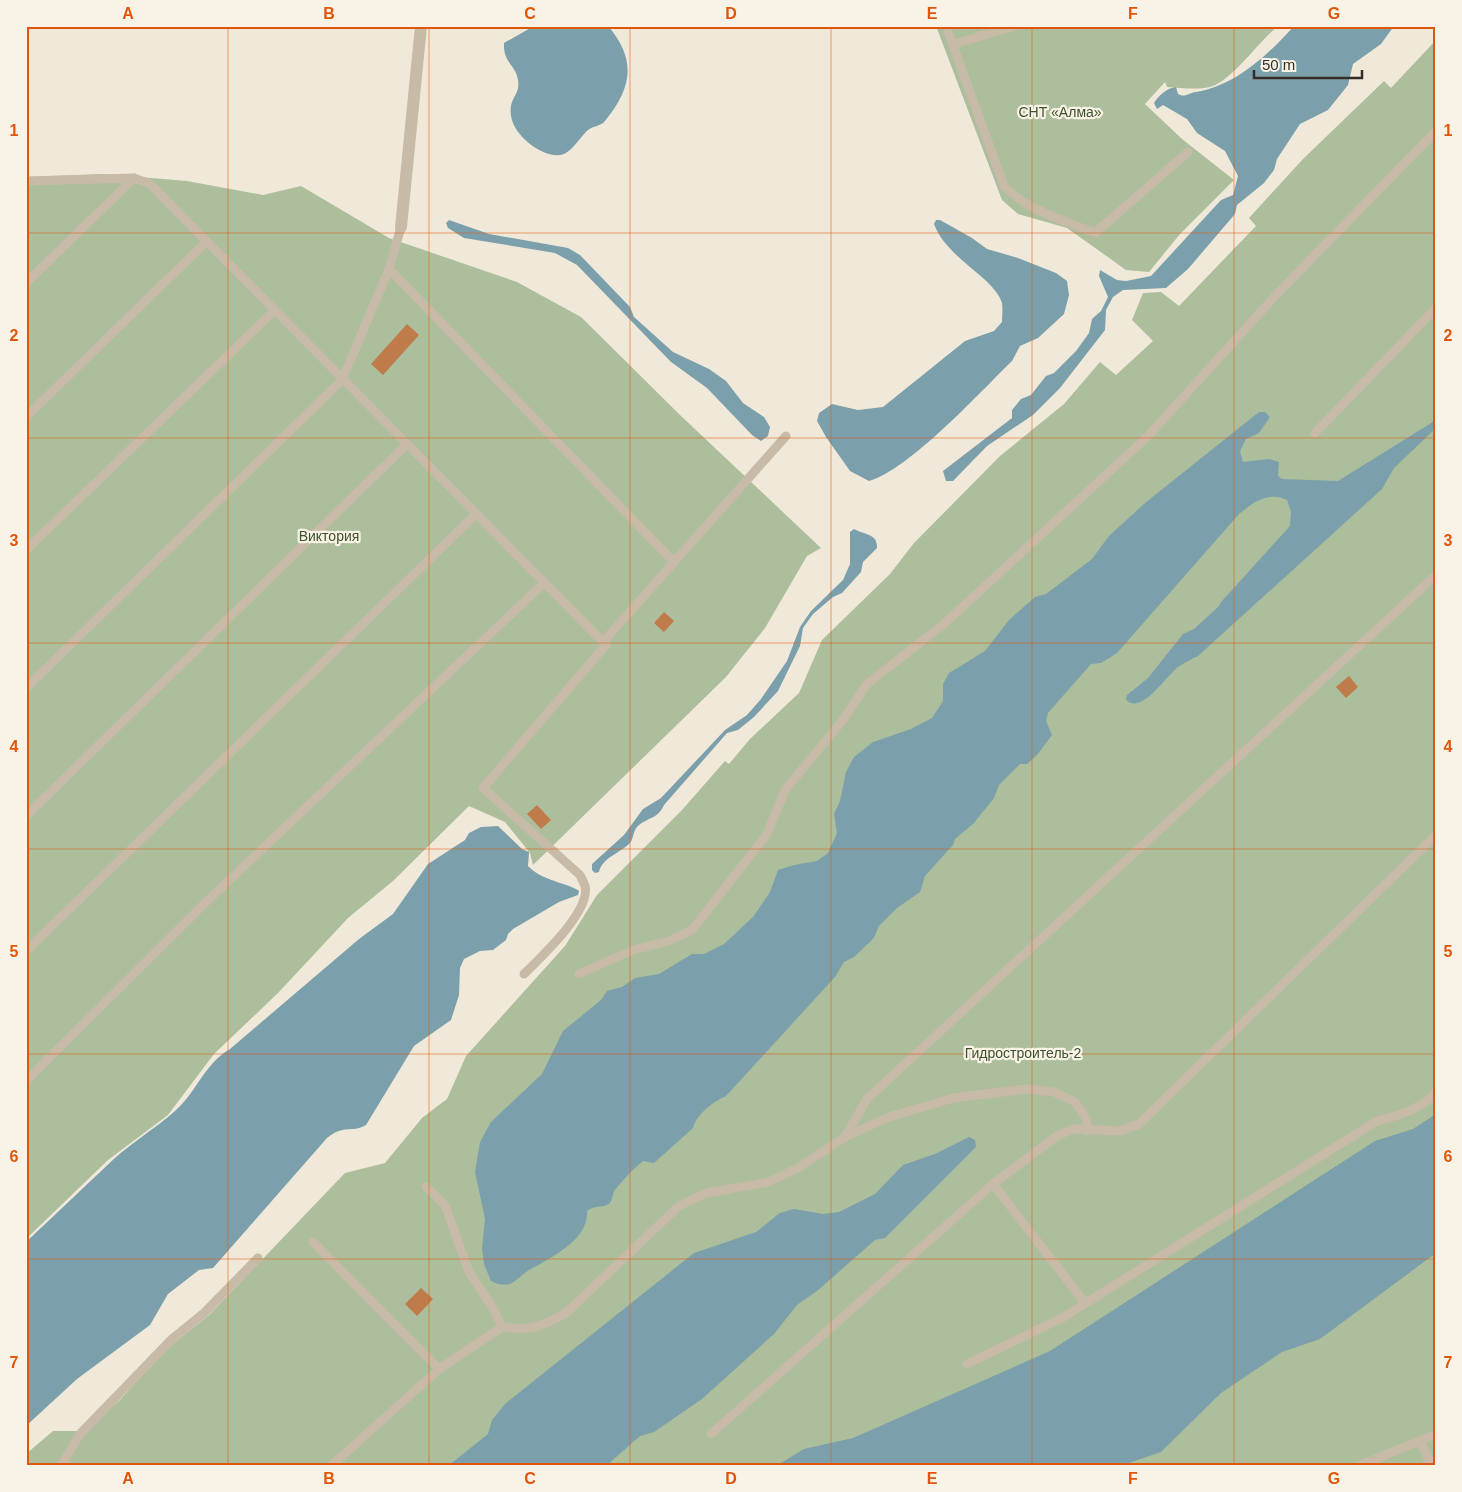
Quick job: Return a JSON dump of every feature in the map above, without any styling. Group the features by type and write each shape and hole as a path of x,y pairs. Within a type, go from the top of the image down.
{"street":[{"path":"402,227 421,26"}],"lane":[{"path":"946,26 1004,186 1016,199 1033,208 1095,233 1188,152"},
{"path":"954,44 1015,26"},
{"path":"579,974 633,950 669,941 692,930 767,834 785,790 843,720 867,684 944,624 1148,436 1276,295 1436,131"},
{"path":"26,181 134,178 150,184 475,515 606,645 483,788 580,875 586,887 583,902 556,943 524,974"},
{"path":"26,283 134,178"},
{"path":"26,688 342,380 389,269 402,227"},
{"path":"26,417 206,242"},
{"path":"389,269 674,562"},
{"path":"1315,433 1436,308"},
{"path":"26,550 274,311"},
{"path":"603,642 786,436"},
{"path":"26,816 406,445"},
{"path":"26,951 475,515"},
{"path":"845,1137 867,1099 1436,574"},
{"path":"26,1081 205,903 544,583"},
{"path":"711,1434 993,1184 1056,1136 1073,1129 1120,1131 1138,1124 1436,835"},
{"path":"331,1466 439,1369 502,1327 524,1330 544,1325 566,1313 679,1206 706,1193 768,1182 798,1168 845,1137 888,1118 953,1098 1028,1089 1054,1092 1075,1102 1086,1118 1088,1131"},
{"path":"967,1364 1062,1318 1377,1121 1405,1114 1428,1100 1436,1092"},
{"path":"993,1184 1085,1303"},
{"path":"426,1187 445,1205 468,1272 494,1310 502,1327"},
{"path":"313,1242 439,1369"},
{"path":"60,1466 86,1427 172,1339 204,1313 258,1258"},
{"path":"1359,1466 1436,1434"},
{"path":"1420,1441 1432,1466"}],"green space":[{"name":"СНТ «Алма»","path":"936,26 1278,26 1236,69 1218,84 1205,88 1188,89 1167,87 1165,82 1145,104 1182,139 1234,180 1180,234 1149,272 1126,270 1067,228 1018,214 1002,200"},
{"name":"Гидростроитель-2","path":"1436,40 1436,1466 26,1466 26,1454 53,1431 83,1431 120,1400 164,1351 209,1315 345,1173 385,1163 422,1118 447,1099 466,1056 565,946 597,895 682,810 725,761 729,764 750,739 799,693 822,640 890,574 914,543 1000,456 1064,404 1100,362 1116,375 1153,341 1132,320 1143,293 1161,292 1179,306 1256,226 1249,218 1303,159 1384,81 1391,88"},
{"name":"Виктория","path":"103,174 187,181 263,195 301,186 389,238 517,282 581,317 680,415 821,548 807,556 765,628 726,677 533,865 530,853 505,822 469,806 393,881 348,918 278,993 214,1054 168,1115 108,1160 26,1239 26,177"}],"water":[{"path":"534,26 608,26 624,51 627,62 628,74 625,85 614,109 603,123 588,130 564,154 549,154 533,146 519,133 512,120 511,107 517,90 518,80 505,55 504,43"},
{"path":"1294,26 1394,26 1381,44 1353,64 1348,85 1328,110 1300,124 1277,159 1274,170 1264,183 1237,205 1235,214 1188,269 1166,288 1123,290 1113,297 1106,310 1105,330 1060,388 1033,415 987,446 953,481 946,481 943,471 1012,418 1012,410 1021,399 1031,395 1046,376 1054,373 1076,351 1089,333 1092,319 1101,311 1108,297 1099,276 1100,270 1117,280 1126,281 1151,276 1221,200 1233,195 1238,176 1225,151 1197,133 1187,119 1163,105 1157,109 1154,103 1156,100 1164,92 1176,87 1178,94 1185,95 1210,89 1224,83 1250,68"},
{"path":"449,220 489,234 568,248 580,255 630,307 634,317 673,352 709,369 726,381 743,403 764,417 770,427 768,436 761,441 752,435 707,388 671,362 577,265 555,253 464,238 448,228 446,223"},
{"path":"936,220 940,220 972,238 987,249 1018,258 1056,273 1067,281 1069,295 1064,314 1038,338 1020,346 1012,361 944,429 904,462 869,481 850,471 817,421 819,413 832,404 858,410 883,407 965,341 994,331 1002,322 1002,303 997,294 990,285 949,247 940,236 934,224"},
{"path":"1259,412 1265,412 1270,417 1259,433 1246,439 1240,451 1243,462 1269,459 1279,462 1278,476 1282,479 1338,481 1436,420 1436,428 1394,468 1382,489 1198,656 1178,667 1146,699 1132,703 1126,700 1127,695 1148,678 1183,634 1194,629 1218,607 1290,526 1291,512 1287,500 1280,498 1267,497 1250,505 1239,514 1117,653 1101,663 1091,664 1048,713 1046,721 1052,735 1037,755 1027,764 1020,764 999,785 994,798 973,824 955,839 953,845 925,876 920,892 897,908 879,926 874,938 854,957 844,962 835,977 726,1096 706,1109 698,1118 693,1128 654,1163 643,1161 615,1190 609,1204 587,1211 582,1231 567,1247 510,1284 505,1285 491,1281 484,1264 482,1248 485,1219 475,1172 480,1142 491,1122 542,1074 563,1031 601,1000 607,991 622,987 635,978 659,974 692,954 704,954 724,944 753,917 770,892 778,870 817,861 828,853 837,833 834,814 840,801 846,772 854,757 873,742 911,729 932,718 943,701 943,684 949,673 985,651 1009,620 1035,597 1046,594 1092,559 1109,536 1145,503"},
{"path":"854,529 873,537 877,543 877,548 863,562 861,572 842,593 833,597 813,614 803,628 800,646 778,691 754,717 738,730 727,733 664,805 662,810 638,826 630,843 607,859 599,872 595,873 592,870 592,864 624,835 643,809 661,798 725,730 747,715 761,699 787,661 800,627 811,611 843,580 850,564 850,532"},
{"path":"498,826 522,849 529,852 528,866 533,871 576,889 579,891 578,895 559,902 513,929 508,934 506,940 493,950 480,951 464,959 460,968 459,995 451,1020 414,1046 366,1125 361,1128 339,1131 327,1138 213,1268 199,1270 168,1294 150,1325 77,1379 26,1426 26,1242 115,1158 183,1104 221,1055 359,939 393,914 428,864 465,840 469,833 481,827"},
{"path":"1436,1114 1436,1253 1320,1339 1282,1352 1221,1393 1161,1452 1120,1466 776,1466 804,1449 853,1438 1050,1351 1375,1141 1413,1129"},
{"path":"969,1137 975,1140 976,1147 885,1238 875,1240 817,1291 797,1305 774,1334 702,1399 654,1432 640,1436 606,1466 448,1466 488,1434 492,1420 506,1403 694,1253 756,1232 780,1213 794,1209 823,1214 839,1212 875,1194 903,1165 935,1154"}],"building":[{"path":"407,324 419,335 383,375 371,364"},
{"path":"664,612 674,621 664,632 654,623"},
{"path":"1349,676 1358,687 1346,698 1336,687"},
{"path":"537,805 551,820 541,829 527,814"},
{"path":"421,1288 433,1299 417,1316 405,1304"}]}
